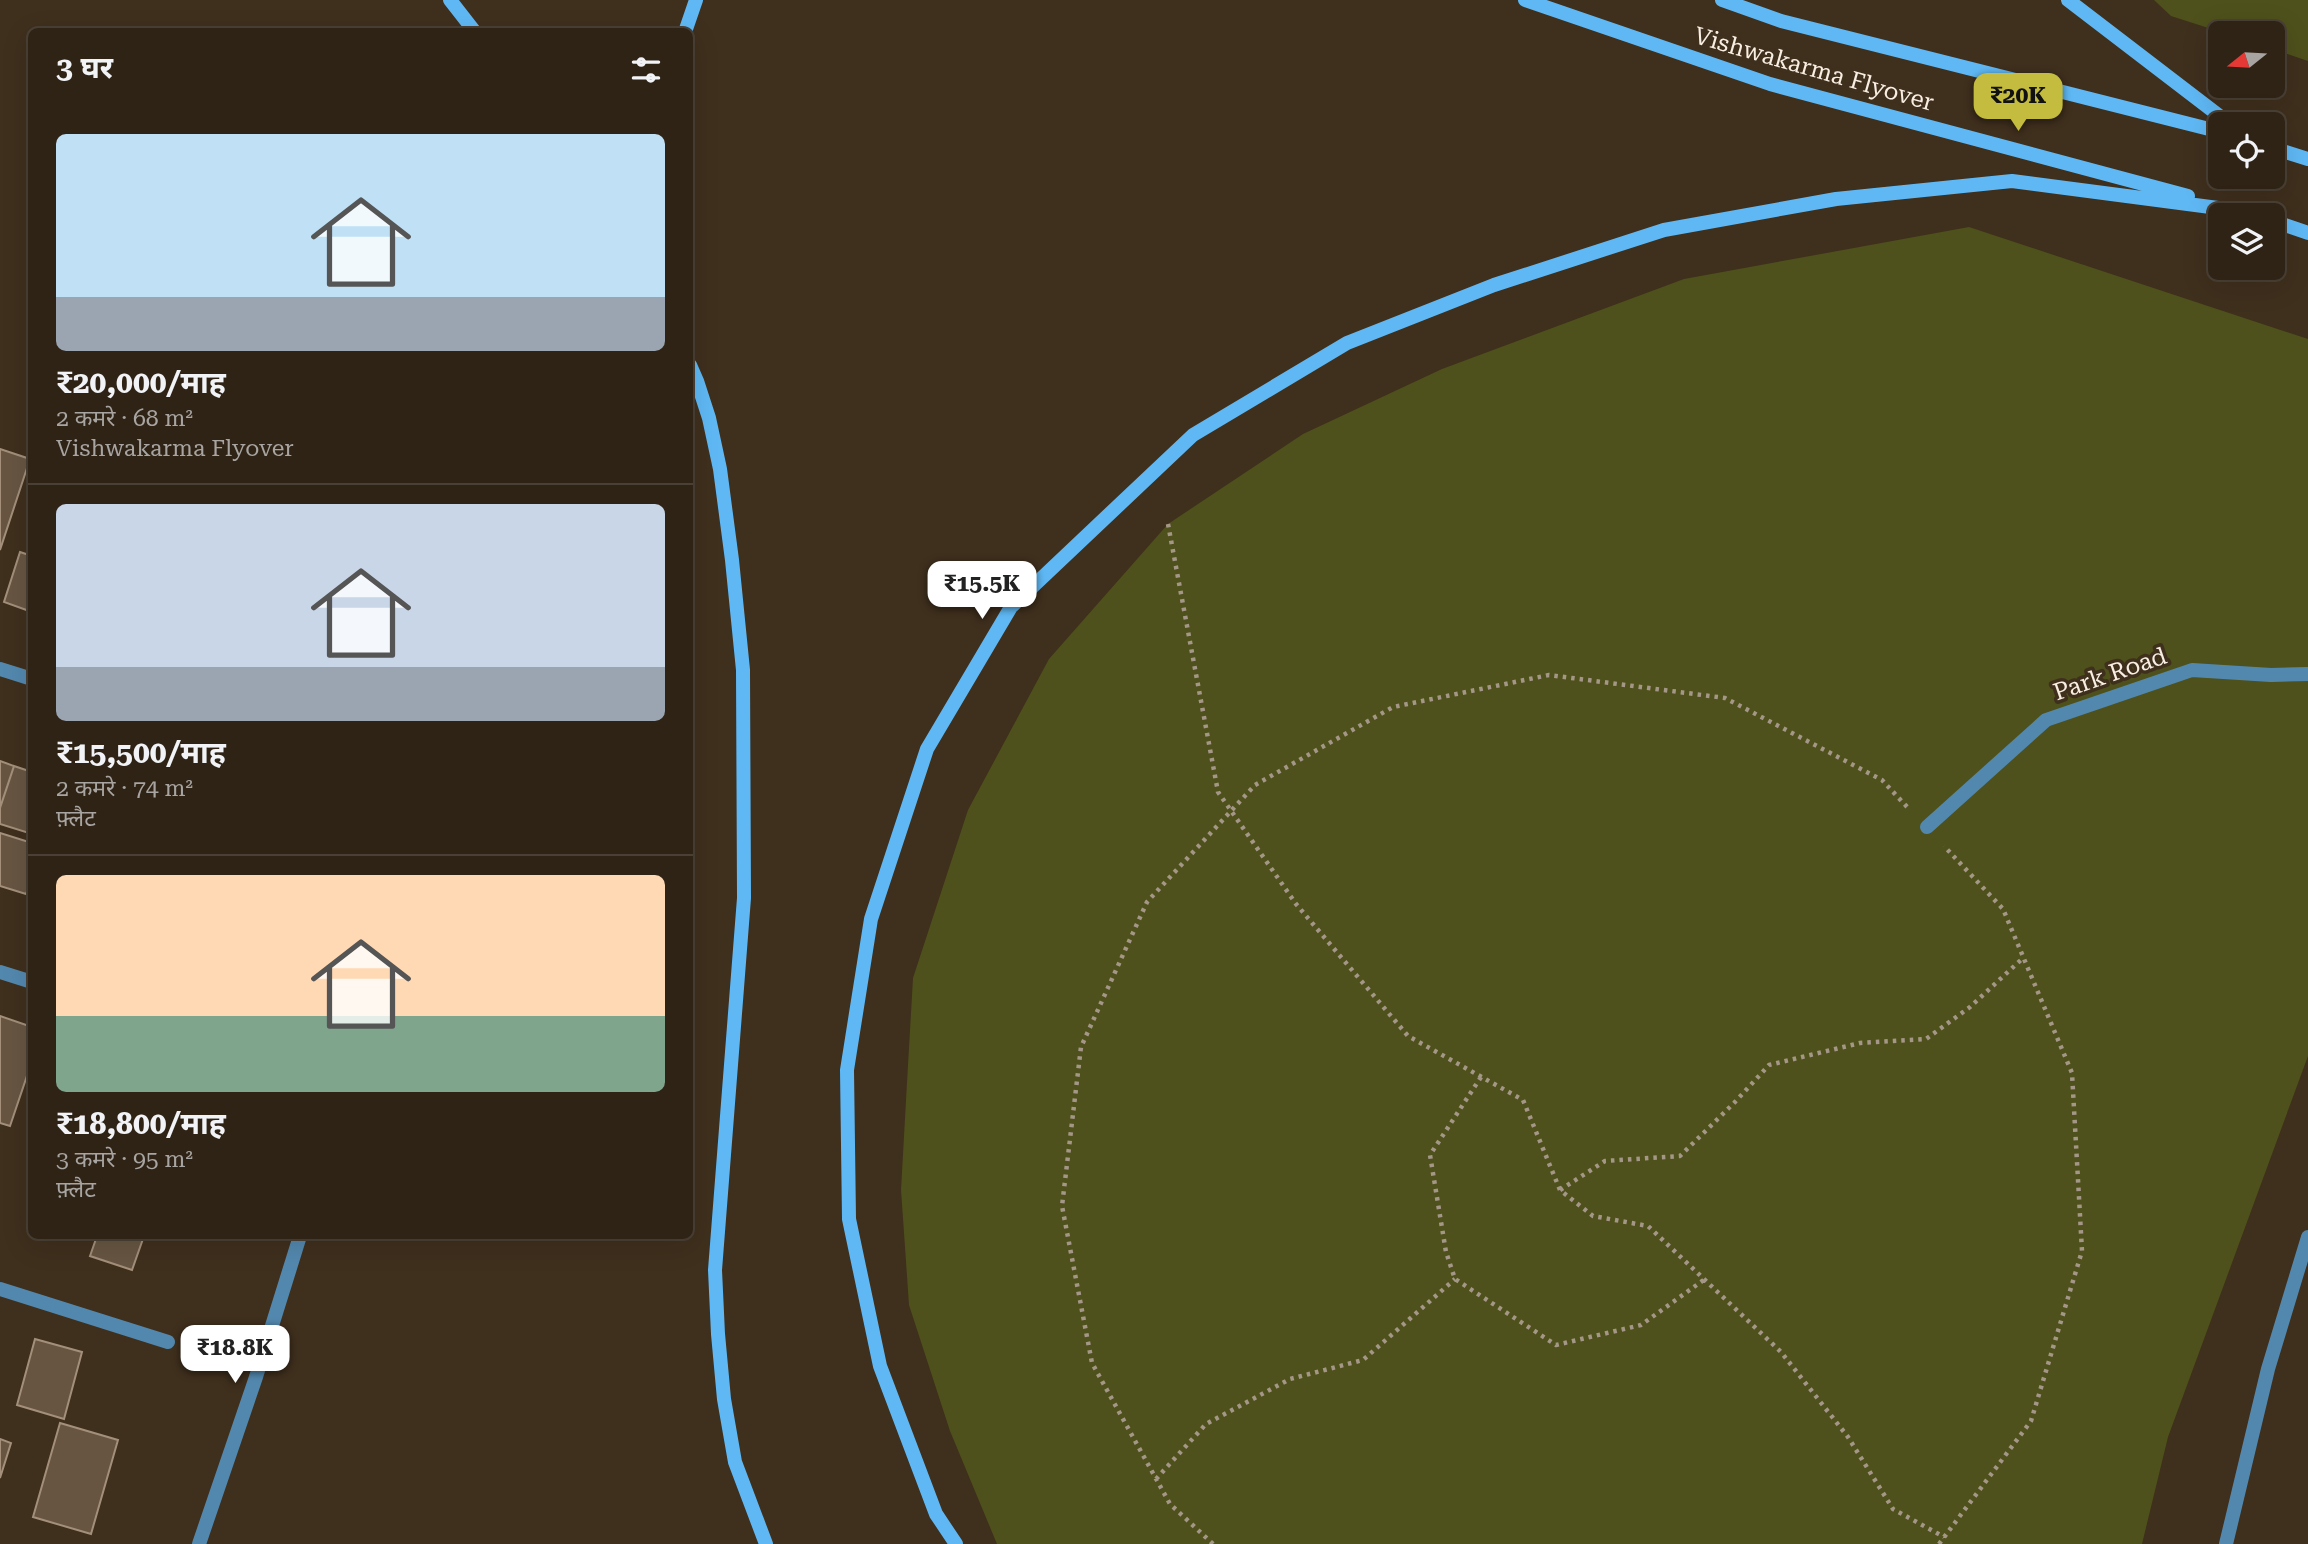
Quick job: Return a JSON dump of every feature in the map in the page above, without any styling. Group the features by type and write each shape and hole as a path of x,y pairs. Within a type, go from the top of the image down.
{"main road":[{"path":"450,0 472,28"},
{"path":"686,28 696,0"},
{"name":"Vishwakarma Flyover","path":"1525,0 1770,84 2211,203"},
{"name":"Vishwakarma Flyover","path":"1722,0 1781,21 2208,129"},
{"path":"2068,0 2214,112"},
{"path":"2285,152 2308,159"},
{"path":"956,1544 936,1514 880,1366 849,1219 847,1070 871,919 927,749 1011,607 1193,435 1347,343 1494,285 1664,230 1836,199 2012,181 2208,208"},
{"path":"2285,225 2308,233"},
{"path":"693,372 709,418 720,469 743,670 744,898 715,1269 718,1334 724,1399 735,1462 766,1544"}],"street":[{"path":"0,668 28,678"},
{"name":"Park Road","path":"1927,827 2046,720 2192,670 2271,675 2308,674"},
{"path":"0,972 28,981"},
{"path":"2226,1544 2267,1369 2308,1237"},
{"path":"199,1544 256,1377 299,1239"},
{"path":"0,1289 168,1342"}],"path":[{"path":"1168,524 1218,792 1296,904 1408,1036 1523,1100 1560,1190 1593,1216 1648,1226 1781,1352 1848,1437 1893,1509 1944,1537"},
{"path":"1213,1544 1170,1504 1092,1363 1062,1206 1081,1047 1147,902 1255,785 1393,707 1549,675 1725,698 1882,780 2003,909 2072,1073 2082,1251 2031,1421 1939,1544"},
{"path":"1560,1190 1605,1161 1680,1156 1769,1065 1860,1043 1926,1039 1970,1007 2023,958"},
{"path":"1481,1077 1430,1155 1446,1252 1455,1279 1556,1345 1641,1325 1705,1279"},
{"path":"1156,1479 1206,1424 1290,1380 1363,1360 1455,1279"}],"green space":[{"path":"2154,0 2308,0 2308,61 2286,53 2286,21 2208,21 2208,28 2171,16"},
{"path":"1969,227 2308,339 2308,1056 2168,1437 2142,1544 997,1544 950,1431 909,1305 901,1190 913,978 968,810 1049,659 1168,524 1303,434 1442,369 1684,279"}],"building":[{"path":"0,449 28,458 28,465 0,550"},
{"path":"20,552 28,555 28,611 4,602"},
{"path":"0,761 14,766 0,808"},
{"path":"14,766 28,771 28,833 0,824 0,808"},
{"path":"0,833 28,842 28,888 26,894 0,886"},
{"path":"0,1016 28,1026 28,1073 10,1126 0,1123"},
{"path":"96,1239 143,1239 132,1270 90,1256"},
{"path":"35,1339 82,1352 64,1419 17,1405"},
{"path":"60,1423 118,1440 91,1534 33,1517"},
{"path":"0,1439 11,1443 0,1478"}]}
